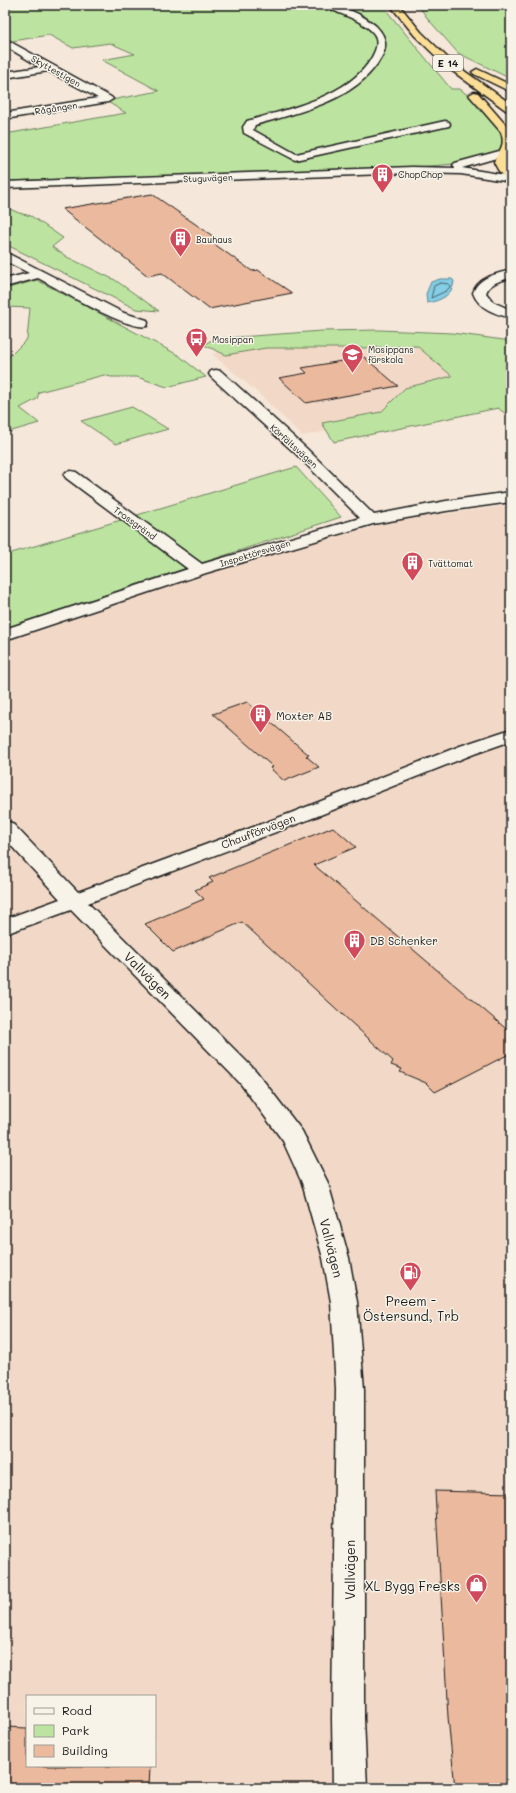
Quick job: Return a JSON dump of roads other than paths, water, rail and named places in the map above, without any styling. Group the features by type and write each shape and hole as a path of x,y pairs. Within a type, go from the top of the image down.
{"highway":[{"name":"E 14","path":"394,5 429,45 450,65 511,109"},
{"name":"E 14","path":"404,5 426,34 462,69 511,104"},
{"path":"429,45 506,131 509,139 507,149 501,157 501,166 511,178"},
{"path":"442,50 468,68 511,89"}],"main road":[{"name":"Stuguvägen","path":"412,170 462,165 507,149"},
{"name":"Stuguvägen","path":"5,185 412,170 462,171 511,178"},
{"path":"511,274 488,281 479,291 480,297 486,303 511,314"}],"street":[{"path":"328,5 362,21 377,32 382,44 372,67 340,93 306,107 251,123 248,127 248,131 295,157 445,124"},
{"name":"Skyttestigen","path":"5,42 49,68 108,99"},
{"path":"5,75 49,68"},
{"name":"Rågången","path":"5,116 108,99"},
{"path":"5,256 120,316 142,323"},
{"path":"5,283 40,274"},
{"name":"Körfältsvägen","path":"216,374 300,451 370,520"},
{"name":"Trossgränd","path":"71,475 200,570"},
{"name":"Inspektörsvägen","path":"5,634 200,570 370,520 454,505 511,497"},
{"name":"Chaufförvägen","path":"5,927 298,817 467,750 511,735"},
{"name":"Vallvägen","path":"5,826 74,900 248,1077 294,1137 315,1183 336,1258 344,1302 350,1389 348,1718 350,1788"}],"water":[{"path":"440,279 452,279 454,281 451,290 441,299 427,303 426,294 431,282"}],"place":[{"name":"ChopChop","path":"382,194"},
{"name":"Bauhaus","path":"181,258"},
{"name":"Mosippan","path":"197,358"},
{"name":"Mosippans förskola","path":"352,374"},
{"name":"Tvättomat","path":"413,582"},
{"name":"Moxter AB","path":"261,734"},
{"name":"DB Schenker","path":"354,960"},
{"name":"Preem - Östersund, Trb","path":"411,1292"},
{"name":"XL Bygg Fresks","path":"476,1604"}]}
